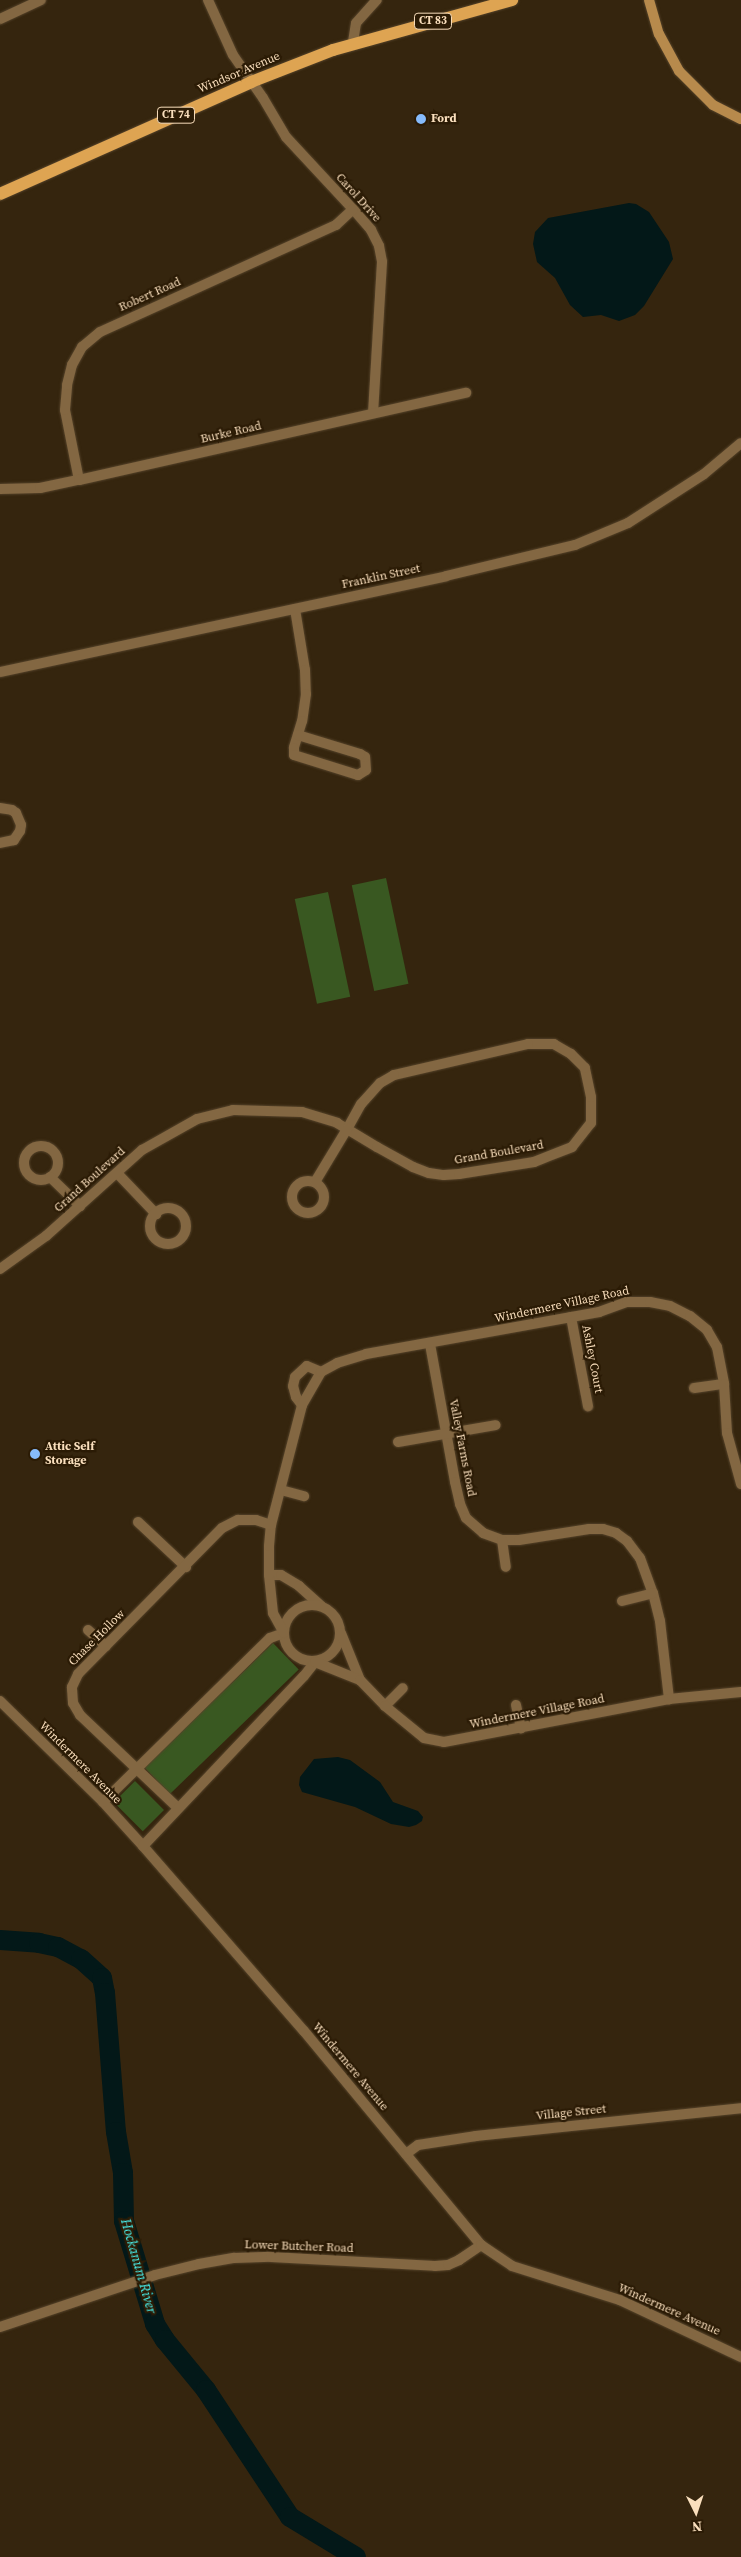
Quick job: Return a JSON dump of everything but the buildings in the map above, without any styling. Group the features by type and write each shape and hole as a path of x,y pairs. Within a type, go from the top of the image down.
{"main road":[{"name":"CT 83","path":"353,42 512,0"},
{"path":"649,0 659,34 679,71 713,104 741,119"},
{"name":"Windsor Avenue","path":"0,194 251,82 353,42"}],"street":[{"path":"0,18 41,0"},
{"name":"Carol Drive","path":"208,0 233,55 286,137 371,230 379,246 382,262 373,413"},
{"path":"353,42 356,23 377,0"},
{"name":"Robert Road","path":"79,480 65,410 67,385 72,365 82,347 100,332 336,225 353,209"},
{"name":"Burke Road","path":"0,489 40,488 79,480 466,393"},
{"name":"Franklin Street","path":"0,672 295,609 575,545 628,523 704,474 741,443"},
{"path":"295,609 305,670 306,694 302,722 298,735 294,754 300,758 358,775 366,770 365,757 360,754 298,735"},
{"path":"0,808 12,810 21,825 20,831 14,840 0,843"},
{"name":"Grand Boulevard","path":"0,1269 46,1236 142,1150 171,1132 198,1119 233,1110 302,1112 337,1123 347,1129 413,1167 428,1173 444,1175 534,1162 572,1147 591,1123 591,1097 585,1068 571,1054 554,1044 528,1044 394,1075 380,1083 361,1104 347,1129"},
{"path":"315,1182 347,1129"},
{"path":"117,1173 156,1214"},
{"path":"50,1177 80,1206"},
{"name":"Windermere Village Road","path":"360,1680 314,1662 305,1661 290,1651 284,1633 273,1613 269,1575 268,1546 272,1525 302,1405 321,1372 337,1363 366,1354 430,1344 599,1312 627,1302 650,1302 670,1306 690,1316 706,1330 717,1347 724,1384 727,1433 741,1484"},
{"name":"Ashley Court","path":"571,1317 588,1406"},
{"name":"Valley Farms Road","path":"430,1344 460,1504 466,1518 483,1533 502,1540 519,1540 589,1529 603,1529 616,1533 627,1541 640,1558 653,1593 660,1621 670,1699"},
{"name":"Windermere Village Road","path":"302,1405 296,1397 293,1386 295,1377 307,1366 321,1372"},
{"path":"694,1388 724,1384"},
{"path":"398,1442 496,1425"},
{"path":"280,1490 304,1496"},
{"name":"Chase Hollow","path":"178,1808 136,1771 80,1715 73,1703 72,1687 78,1674 186,1567 222,1528 238,1520 256,1520 272,1525"},
{"path":"138,1522 186,1567"},
{"path":"502,1540 506,1567"},
{"name":"Windermere Village Road","path":"269,1575 281,1575 299,1586 335,1616 360,1680 385,1706 424,1738 444,1742 670,1699 741,1692"},
{"path":"622,1602 653,1593"},
{"path":"103,1802 270,1638 284,1633 289,1616 295,1610 312,1605 321,1606"},
{"path":"88,1630 106,1646"},
{"path":"143,1846 304,1676 314,1662 330,1655 340,1641 341,1632"},
{"path":"385,1706 403,1688"},
{"name":"Windermere Avenue","path":"0,1701 103,1802 143,1846 304,2031 481,2245 512,2266 620,2300 741,2357"},
{"path":"516,1705 521,1728"},
{"name":"Village Street","path":"406,2154 418,2145 476,2136 741,2108"},
{"name":"Lower Butcher Road","path":"0,2327 155,2275 234,2258 271,2257 435,2266 448,2265 460,2260 481,2245"}],"green space":[{"path":"386,878 408,984 374,991 352,885"},
{"path":"328,892 350,997 317,1004 295,899"},
{"path":"273,1643 299,1670 170,1794 144,1767"},
{"path":"135,1781 164,1810 143,1831 114,1802"}],"shaded area":[{"path":"629,203 636,204 649,212 669,242 673,259 644,306 635,315 619,321 601,315 583,317 570,305 555,278 537,262 533,244 535,232 548,218"},
{"path":"338,1757 350,1760 380,1782 393,1802 418,1811 423,1817 422,1821 409,1827 391,1824 355,1807 302,1792 299,1785 300,1777 314,1759"}],"waterway":[{"name":"Hockanum River","path":"0,1940 39,1943 58,1947 81,1959 102,1978 105,1993 116,2132 123,2173 124,2221 155,2324 165,2340 206,2390 290,2517 356,2557"}],"place":[{"name":"Ford","path":"421,119"},
{"name":"Attic Self Storage","path":"35,1454"}]}
